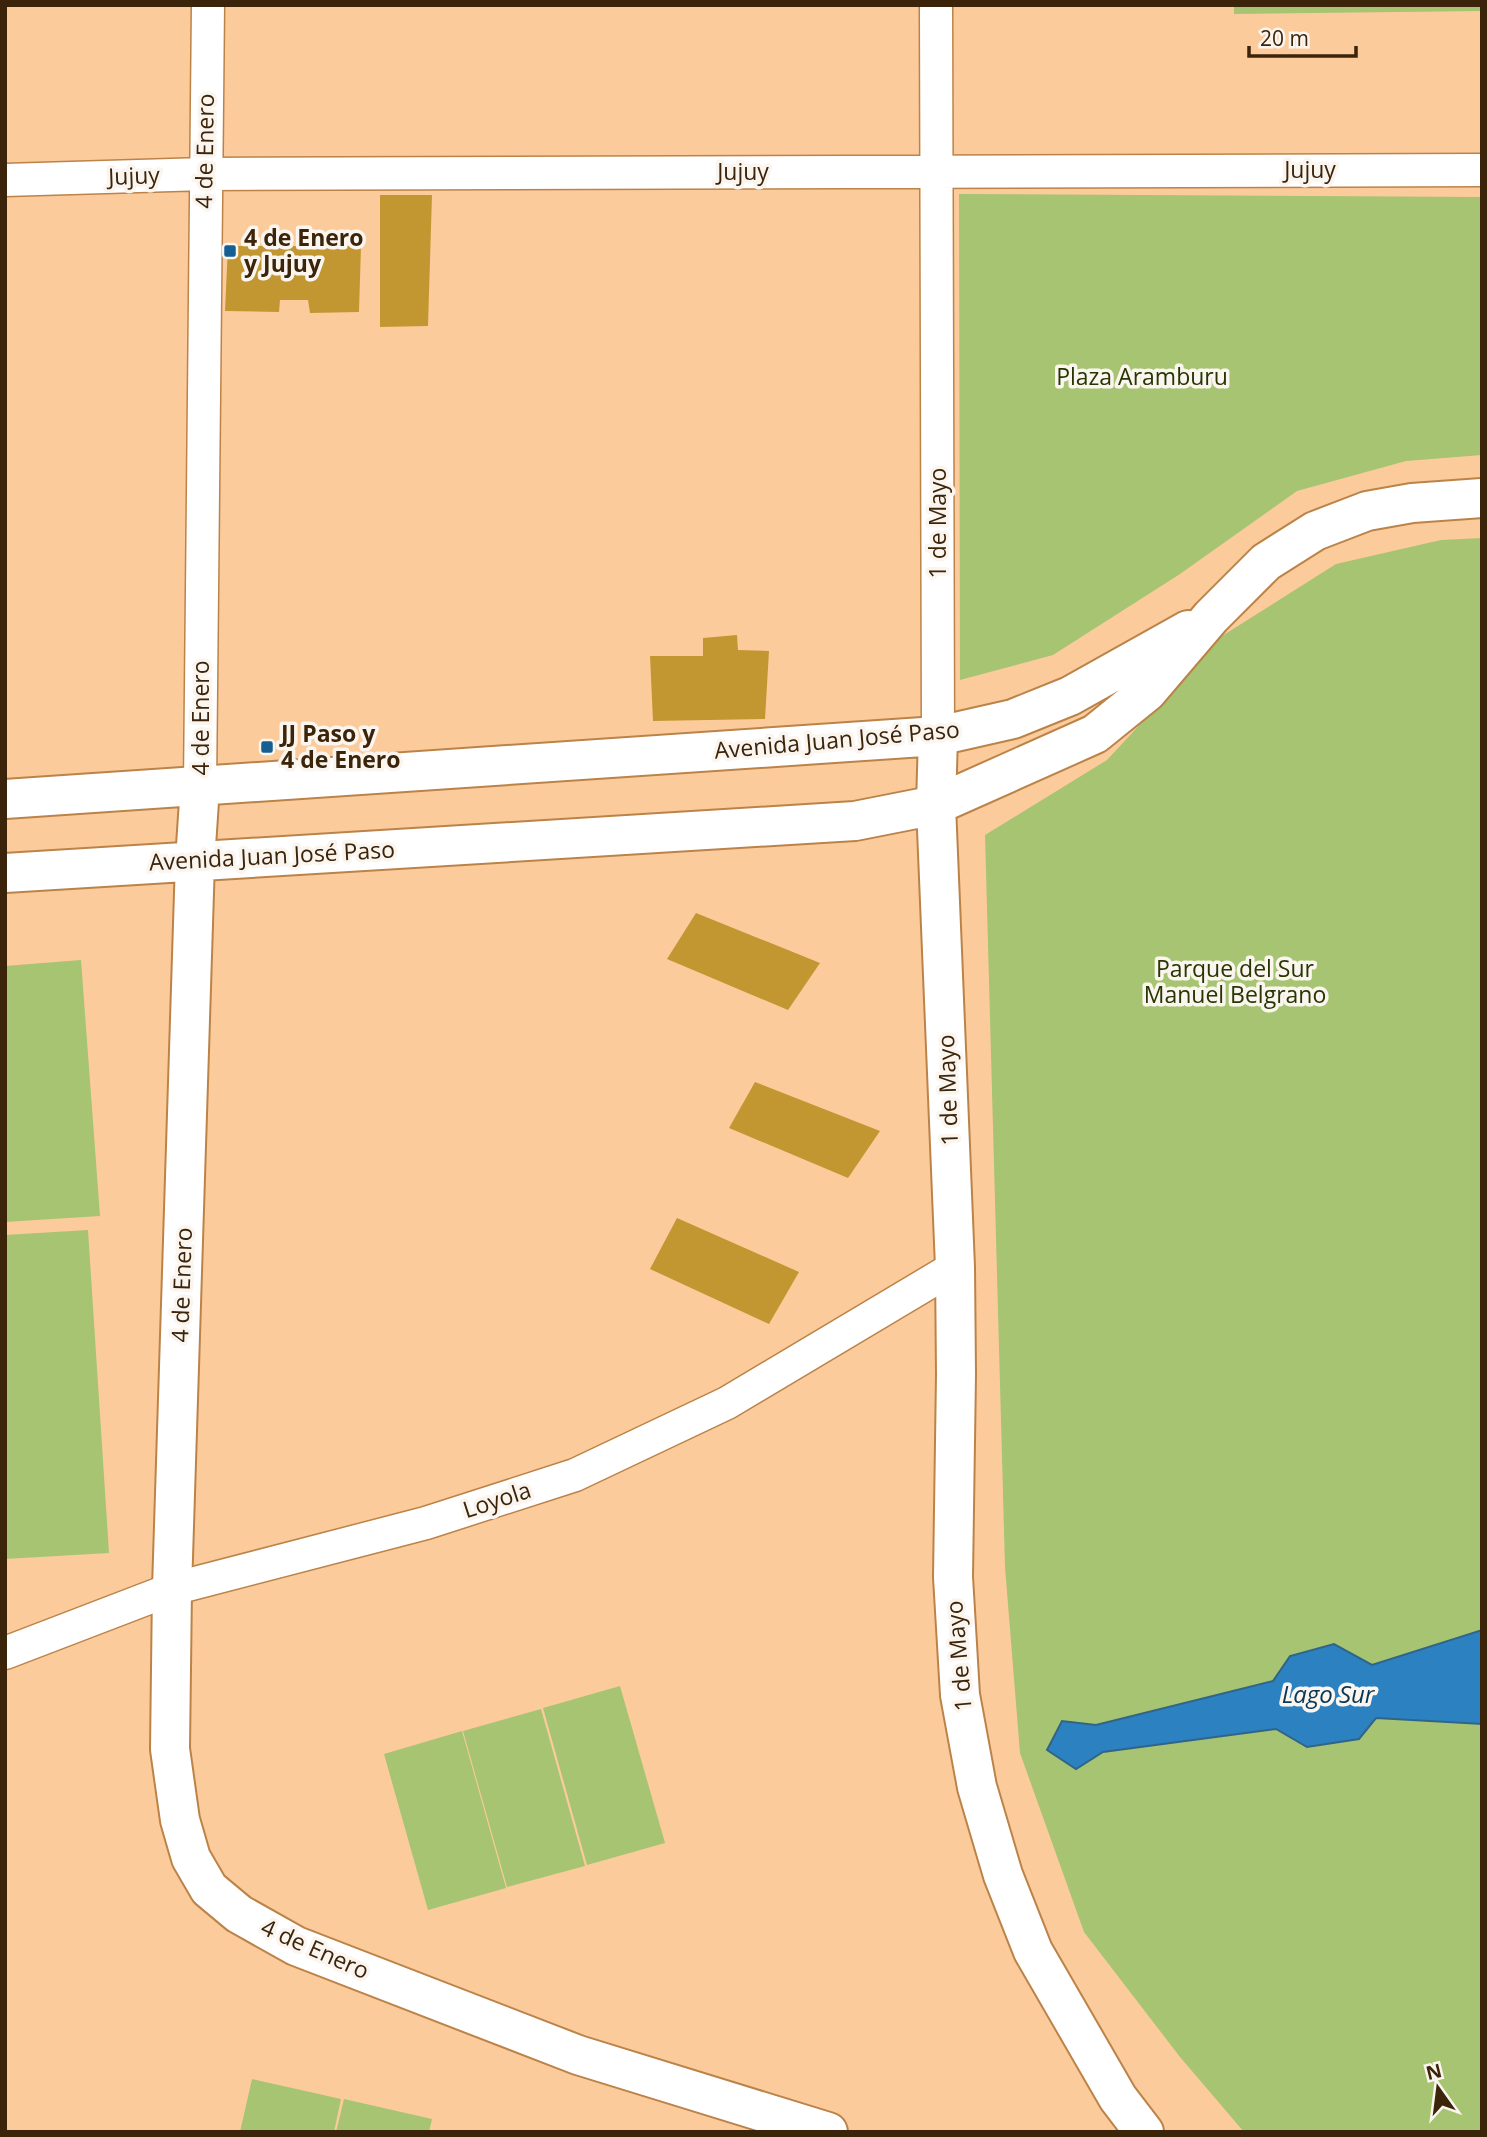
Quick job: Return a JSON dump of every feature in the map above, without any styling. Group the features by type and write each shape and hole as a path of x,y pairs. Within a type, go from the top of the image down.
{"main road":[{"path":"1211,617 1266,562 1315,531 1367,511 1412,503 1482,498"},
{"name":"Avenida Juan José Paso","path":"5,799 939,736 1013,719 1070,696 1211,617"},
{"name":"Avenida Juan José Paso","path":"5,873 855,821 936,805 1095,734 1147,692 1211,617"},
{"name":"1 de Mayo","path":"939,736 936,805 955,1267 953,1577 960,1695 977,1787 1003,1875 1033,1951 1118,2098 1144,2132"},
{"name":"4 de Enero","path":"200,786 195,861 172,1588 170,1749 180,1820 191,1858 209,1889 239,1914 296,1946 578,2055 828,2132"}],"street":[{"name":"4 de Enero","path":"200,786 208,5"},
{"name":"1 de Mayo","path":"936,5 939,736"},
{"name":"Jujuy","path":"5,180 205,174 1482,170"},
{"name":"Loyola","path":"5,1653 172,1588 426,1523 575,1475 727,1403 955,1267"}],"green space":[{"path":"1234,5 1482,5 1482,11 1234,14"},
{"name":"Plaza Aramburu","path":"959,194 1482,197 1482,455 1406,461 1297,491 1180,574 1053,655 960,680"},
{"name":"Parque del Sur Manuel Belgrano","path":"1482,538 1482,1630 1372,1665 1333,1644 1290,1656 1273,1681 1096,1725 1063,1721 1076,1769 1103,1752 1276,1729 1307,1747 1359,1739 1376,1718 1482,1724 1482,2132 1244,2132 1180,2057 1084,1932 1020,1753 1005,1567 985,835 1107,760 1222,636 1336,564 1441,540"},
{"path":"81,960 100,1216 5,1222 5,966"},
{"path":"88,1230 109,1553 5,1559 5,1235"},
{"path":"620,1686 665,1843 587,1865 543,1708"},
{"path":"541,1709 585,1866 507,1887 463,1731"},
{"path":"462,1731 506,1888 428,1910 384,1754"},
{"path":"252,2079 341,2099 334,2132 240,2132"},
{"path":"344,2099 432,2119 429,2132 336,2132"}],"water":[{"name":"Lago Sur","path":"1482,1630 1482,1724 1376,1718 1359,1739 1307,1747 1276,1729 1103,1752 1076,1769 1047,1750 1062,1721 1096,1725 1273,1681 1290,1656 1334,1644 1372,1665"}],"building":[{"path":"380,195 432,195 428,326 380,327"},
{"path":"228,246 361,246 359,312 310,313 308,300 280,300 279,312 225,311"},
{"path":"737,635 738,650 769,651 765,719 653,721 650,656 703,656 703,638"},
{"path":"696,913 820,963 788,1010 667,959"},
{"path":"755,1082 880,1131 848,1178 729,1128"},
{"path":"677,1218 799,1272 769,1324 650,1269"}],"place":[{"name":"4 de Enero y Jujuy","path":"230,251"},
{"name":"JJ Paso y 4 de Enero","path":"267,747"}]}
